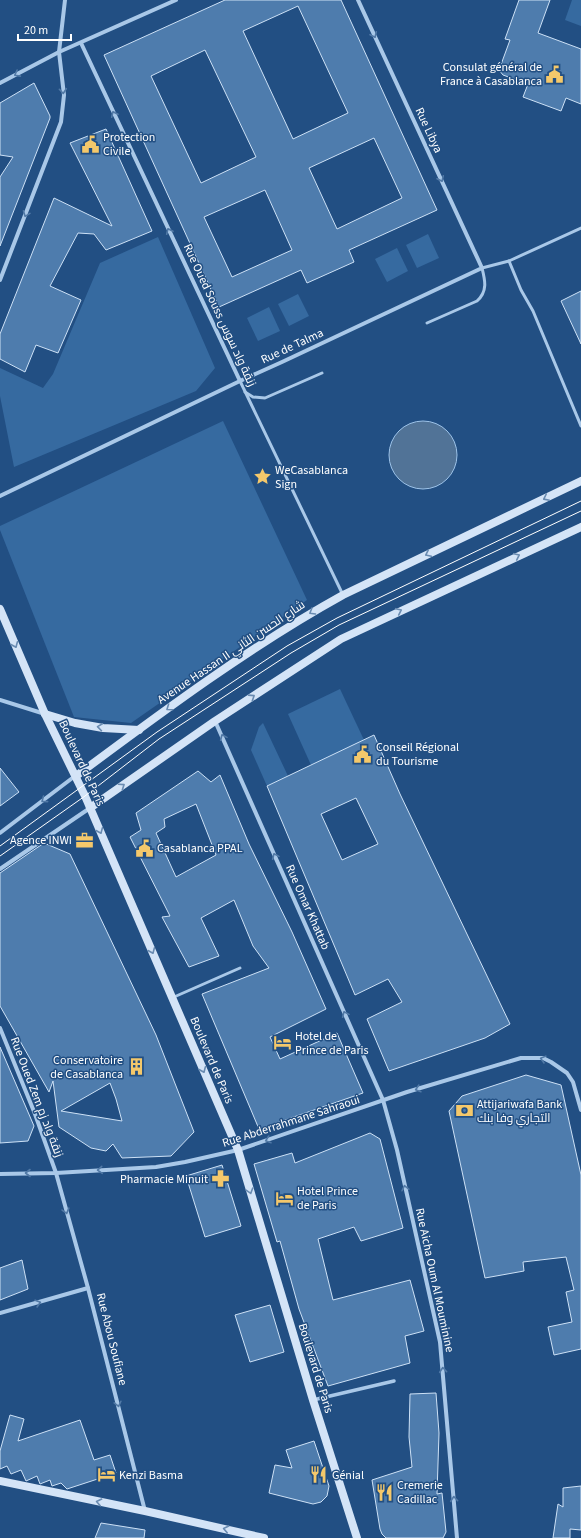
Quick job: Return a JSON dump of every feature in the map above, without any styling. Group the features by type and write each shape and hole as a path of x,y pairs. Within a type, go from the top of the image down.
{"main road":[{"name":"Avenue Hassan II شارع الحسن الثاني","path":"76,776 274,635 343,594 581,481"},
{"path":"90,808 216,721 341,639 581,527"},
{"name":"Boulevard de Paris","path":"0,609 45,714 76,776 238,1150 313,1400 357,1538"},
{"path":"45,714 75,723 103,728 139,730"},
{"path":"0,1481 146,1511 264,1538"}],"street":[{"path":"0,280 61,122 64,95 59,52 65,0"},
{"path":"0,83 59,52 176,0"},
{"name":"Rue Libya","path":"358,0 482,268"},
{"name":"Rue Oued Souss زنقة واد سوس","path":"81,43 240,380"},
{"name":"Rue de Talma","path":"0,496 240,380 282,362 482,268"},
{"path":"0,700 45,714"},
{"name":"Rue Omar Khattab","path":"216,721 383,1100"},
{"name":"Avenue Hassan II شارع الحسن الثاني","path":"0,833 76,776"},
{"path":"0,869 90,808"},
{"name":"Rue Oued Zem زنقة واد زم","path":"0,1028 35,1114 56,1173"},
{"name":"Rue Abderrahmane Sahraoui","path":"0,1174 56,1173 156,1167 238,1150 383,1100 521,1058 543,1058 567,1073 573,1082 581,1110"},
{"name":"Rue Aicha Oum Al Mouminine","path":"383,1100 398,1158 440,1342 457,1538"},
{"name":"Rue Abou Soufiane","path":"56,1173 88,1288 146,1511"},
{"path":"0,1313 88,1288"},
{"path":"313,1400 394,1381"}],"lane":[{"name":"Rue de Talma","path":"482,268 509,261 581,228"},
{"path":"509,261 521,290 533,311 581,426"},
{"path":"428,323 478,301 482,296 486,282 482,268"},
{"path":"245,392 253,397 265,398 322,373"},
{"name":"Rue Oued Souss زنقة واد سوس","path":"240,380 343,594"},
{"path":"172,998 240,968"}],"shaded area":[{"path":"572,0 581,0 581,26 565,20"},
{"path":"428,234 439,258 417,268 406,245"},
{"path":"158,237 215,368 196,391 14,467 0,396 0,368 43,388 53,374 100,263"},
{"path":"397,248 408,271 387,282 375,259"},
{"path":"298,294 309,316 289,326 278,304"},
{"path":"269,307 280,331 258,341 247,318"},
{"path":"223,421 307,600 131,723 74,717 0,530 0,526"},
{"path":"423,421 436,424 447,431 454,442 457,455 454,468 447,479 436,486 423,489 410,486 399,479 392,468 389,455 392,442 399,431 410,424"},
{"path":"340,689 364,740 311,765 288,714"},
{"path":"263,723 288,776 267,786 251,750 259,727"}],"building":[{"path":"225,0 341,0 437,210 349,250 354,262 307,283 301,270 219,307 104,55","holes":["298,6 348,113 293,139 243,31","205,50 256,157 201,183 151,76","374,138 402,198 337,229 309,168","265,190 292,250 232,277 204,217"]},
{"path":"519,0 550,0 538,33 581,49 581,104 566,98 561,111 523,97 528,84 503,75 499,70 510,40 505,39"},
{"path":"34,83 50,118 0,246 0,177 13,157 0,155 0,103"},
{"path":"106,129 152,231 106,250 94,234 78,233 50,286 81,300 58,353 36,345 25,372 0,359 0,334 54,198 112,226 70,143"},
{"path":"581,291 581,344 561,301"},
{"path":"374,735 400,794 510,1024 485,1038 389,1071 367,1019 402,1002 388,979 355,995 267,786","holes":["356,798 378,844 342,860 321,814"]},
{"path":"0,768 19,792 0,806"},
{"path":"198,771 211,782 220,775 249,844 292,932 326,1009 270,1037 280,1059 337,1033 363,1093 259,1129 202,994 269,968 253,946 234,900 201,918 219,956 189,967 162,917 170,916 130,837 141,830 136,813","holes":["196,804 216,855 176,877 156,833 165,827 164,819"]},
{"path":"44,843 70,854 156,1035 194,1132 171,1156 122,1158 113,1144 106,1151 91,1148 59,1127 53,1081 49,1092 0,1006 0,873","holes":["110,1083 122,1121 61,1111"]},
{"path":"0,1047 34,1126 28,1141 0,1143"},
{"path":"526,1075 561,1085 581,1175 581,1349 554,1355 548,1327 572,1322 566,1292 574,1290 566,1257 523,1262 524,1271 485,1278 449,1111 462,1096"},
{"path":"370,1133 380,1139 403,1228 361,1241 354,1227 318,1239 333,1300 410,1280 424,1331 405,1336 410,1363 328,1386 299,1309 280,1241 277,1242 254,1164 292,1153 295,1163"},
{"path":"222,1165 241,1226 205,1237 186,1176"},
{"path":"22,1260 28,1289 0,1300 0,1268"},
{"path":"270,1305 284,1352 250,1362 235,1315"},
{"path":"436,1393 439,1433 437,1494 442,1493 446,1532 443,1538 386,1538 380,1529 372,1480 412,1467 409,1437 410,1394"},
{"path":"10,1415 24,1419 18,1441 80,1420 94,1460 110,1455 116,1473 67,1489 61,1483 52,1486 50,1480 40,1484 37,1476 26,1481 21,1470 11,1474 7,1466 0,1469 0,1451"},
{"path":"314,1441 329,1486 327,1496 321,1502 313,1504 269,1493 275,1465 292,1468 286,1450"},
{"path":"581,1486 581,1530 570,1529 570,1538 553,1538 558,1504 563,1507 563,1488"},
{"path":"101,1523 145,1530 144,1538 95,1538"}],"tram line":[{"path":"0,846 157,732 287,646 337,618 581,501"},
{"path":"0,856 85,796 159,739 291,653 339,625 581,511"}],"place":[{"name":"Consulat général de France à Casablanca","path":"555,74"},
{"name":"Protection Civile","path":"90,144"},
{"name":"WeCasablanca Sign","path":"262,477"},
{"name":"Conseil Régional du Tourisme","path":"363,754"},
{"name":"Agence INWI","path":"85,840"},
{"name":"Casablanca PPAL","path":"144,848"},
{"name":"Hotel de Prince de Paris","path":"282,1043"},
{"name":"Conservatoire de Casablanca","path":"136,1067"},
{"name":"Attijariwafa Bank التجاري وفا بنك","path":"464,1111"},
{"name":"Pharmacie Minuit","path":"221,1179"},
{"name":"Hotel Prince de Paris","path":"284,1198"},
{"name":"Kenzi Basma","path":"106,1475"},
{"name":"Génial","path":"319,1475"},
{"name":"Cremerie Cadillac","path":"384,1492"}]}
